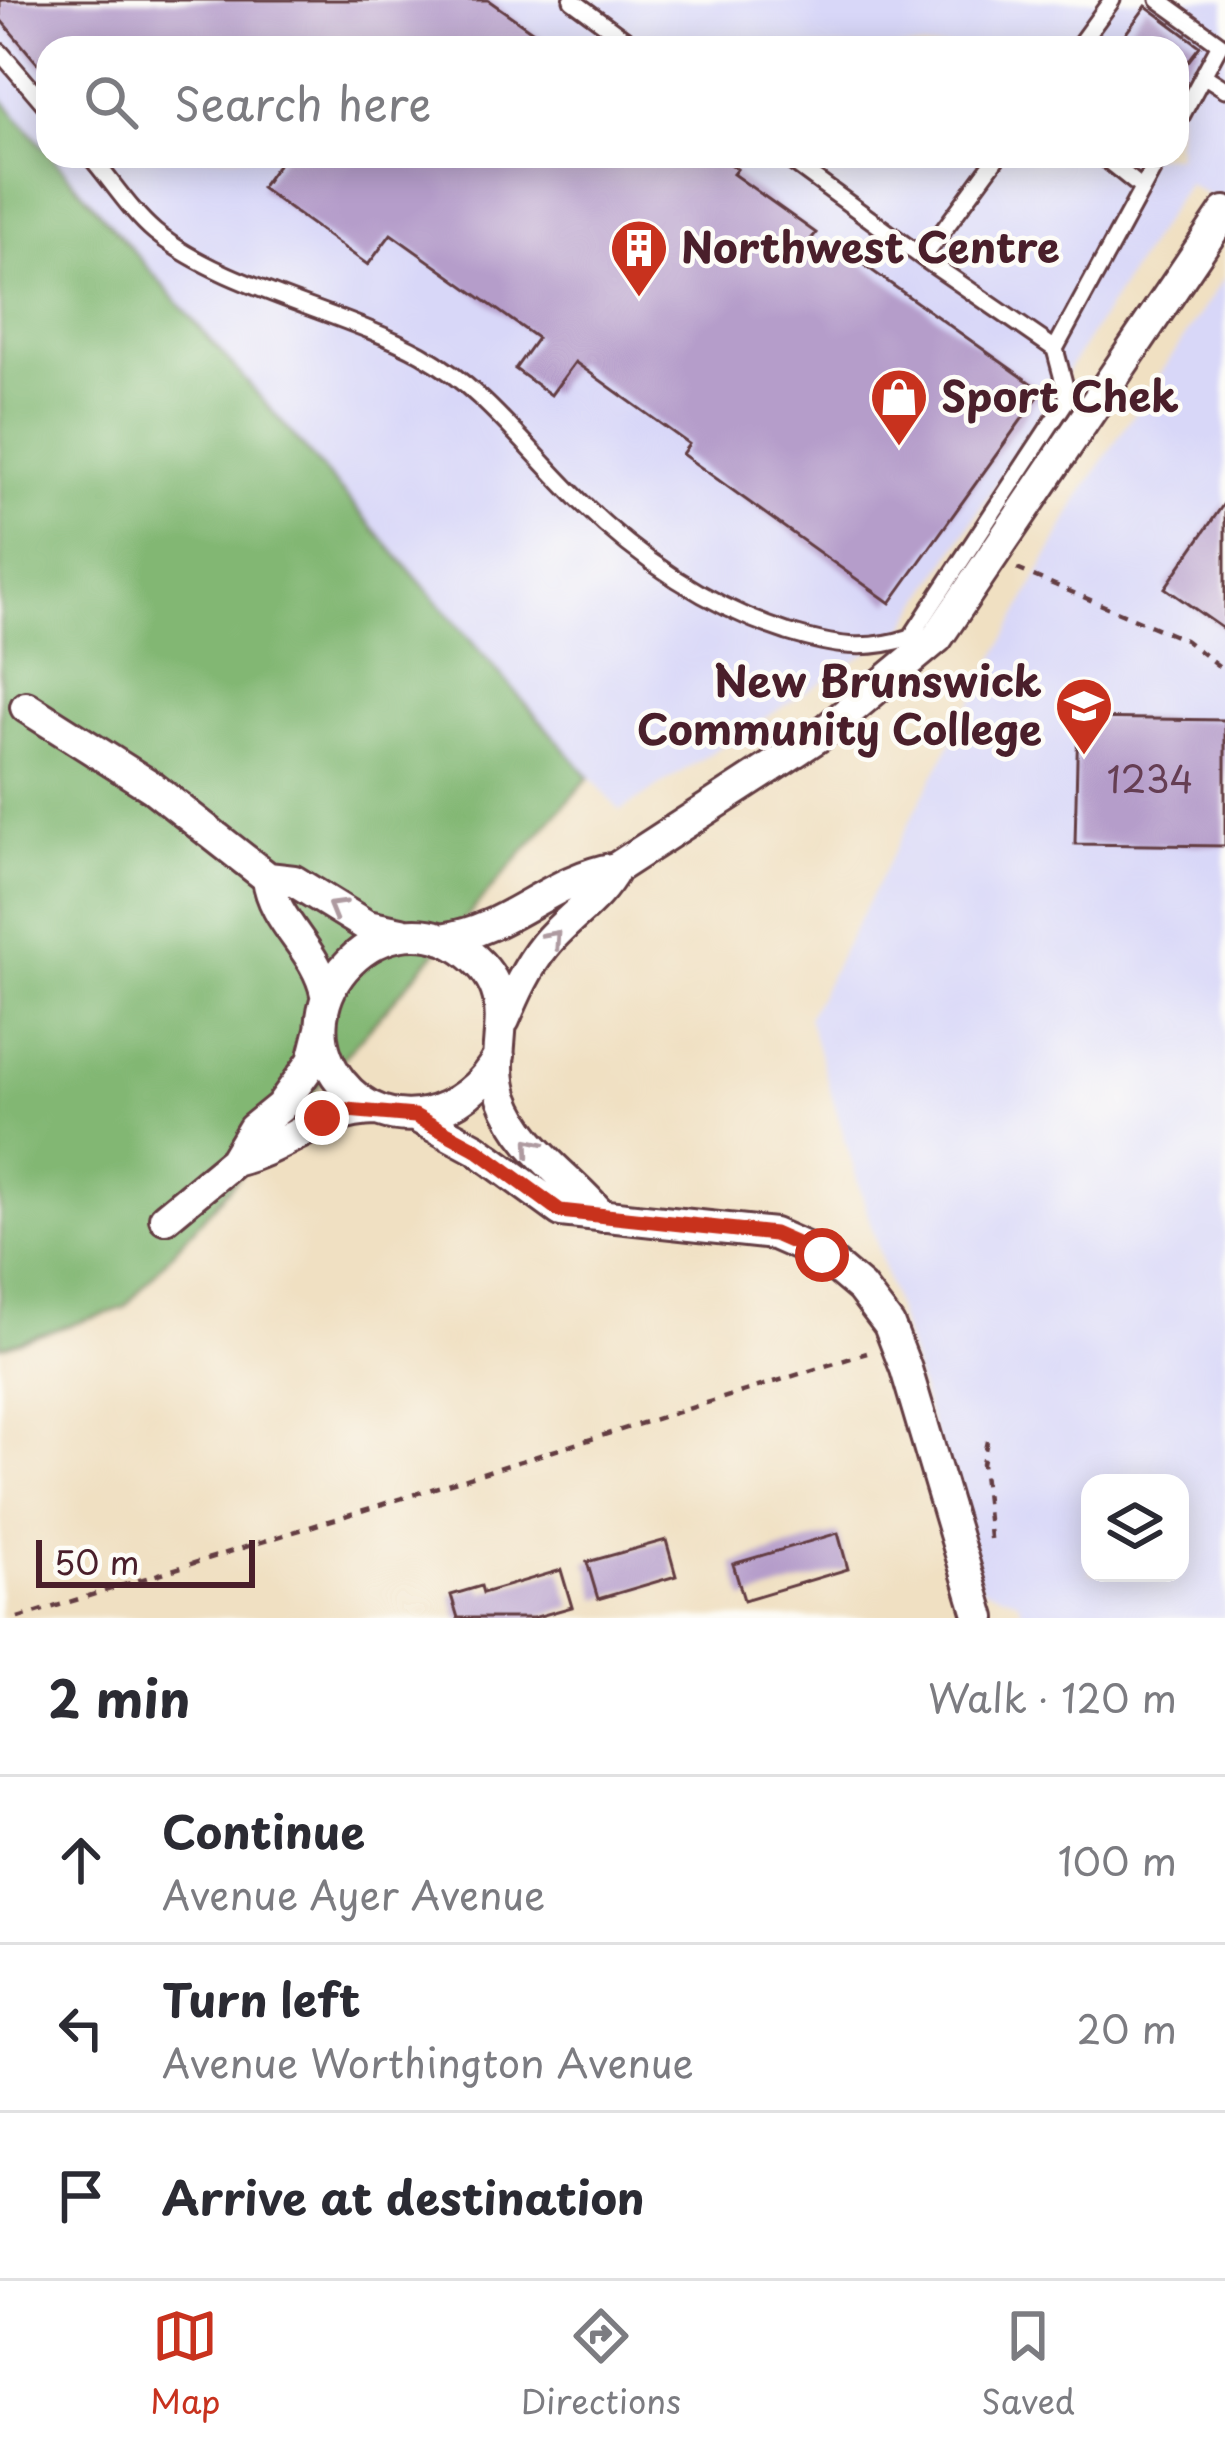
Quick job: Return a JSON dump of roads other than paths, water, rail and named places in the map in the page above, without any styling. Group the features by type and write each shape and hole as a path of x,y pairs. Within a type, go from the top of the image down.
{"street":[{"path":"26,707 152,787 268,878 294,881 367,926 442,939 479,934 579,874 616,868 836,722 938,638 1225,212"},
{"path":"602,1216 523,1139 502,1095 499,1056 504,1020 532,962 571,919 600,898 616,868"},
{"path":"165,1218 234,1161 253,1129 302,1080 321,1029 326,994 321,970 271,902 268,878"},
{"path":"326,994 357,952 406,934"},
{"path":"442,939 485,970 504,1020"},
{"path":"321,1029 338,1078 380,1110"},
{"path":"415,1116 466,1099 499,1056"},
{"path":"234,1161 270,1152 322,1118 347,1110 380,1110 415,1116 476,1149 560,1211 774,1234 822,1255 861,1288 889,1325 980,1618"}],"lane":[{"path":"572,0 621,36"},
{"path":"1086,36 1112,0"},
{"path":"1159,0 1220,44 1189,101"},
{"path":"0,52 36,94"},
{"path":"1203,75 1225,89"},
{"path":"100,168 156,232 238,278 421,354 475,392 578,500 687,588 760,623 826,644 873,650 911,637 1068,398 1055,349 800,168"},
{"path":"923,258 989,168"},
{"path":"1117,168 1142,188"},
{"path":"1055,349 1153,168"}],"place":[{"name":"Northwest Centre","path":"639,299"},
{"name":"Sport Chek","path":"899,448"},
{"name":"New Brunswick Community College","path":"1084,757"}]}
